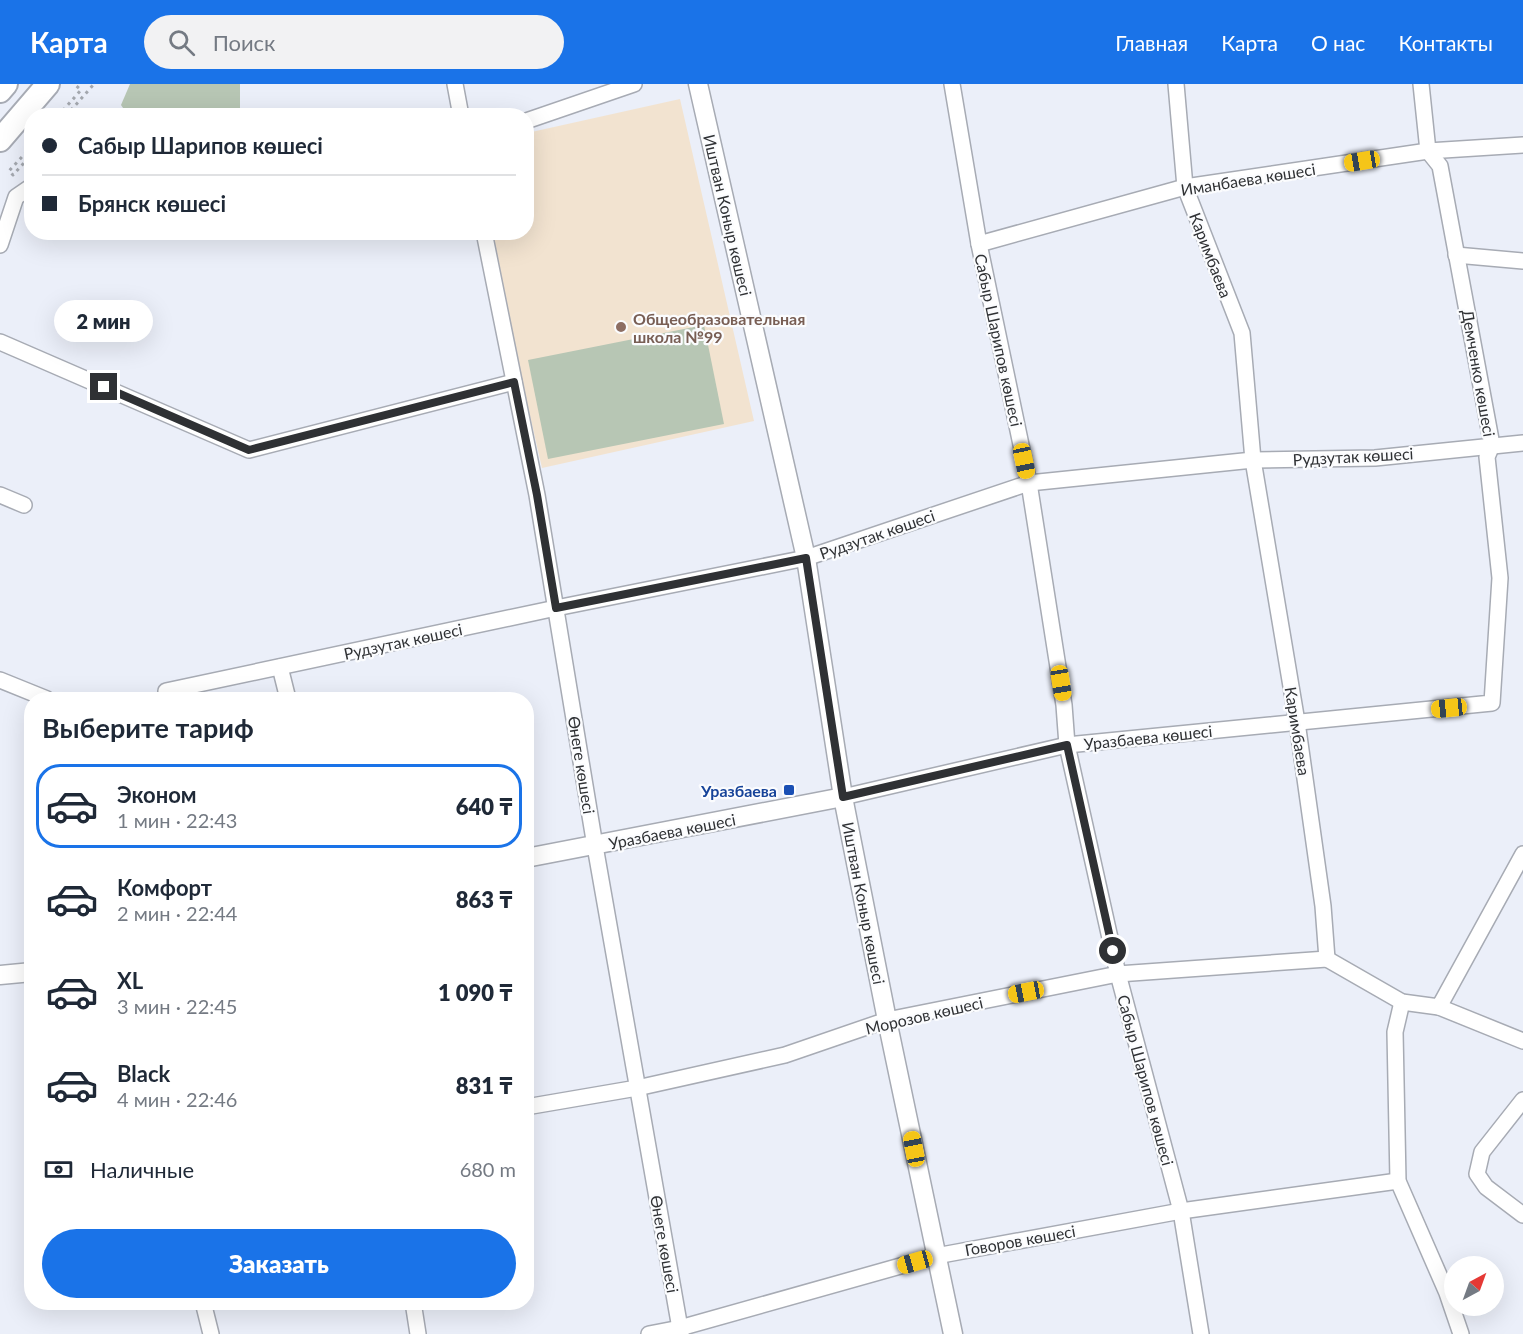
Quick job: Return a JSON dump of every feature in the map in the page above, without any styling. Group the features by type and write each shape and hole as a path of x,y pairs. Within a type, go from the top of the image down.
{"main road":[{"path":"0,91 6,84"},
{"path":"27,108 48,84"},
{"path":"0,140 24,112"}],"street":[{"path":"455,84 460,108"},
{"path":"534,118 634,84"},
{"name":"Иштван Коныр көшесі","path":"698,84 806,558 843,797 953,1334"},
{"name":"Сабыр Шарипов көшесі","path":"952,84 979,244 1029,483 1064,705 1067,745 1118,974 1181,1211 1201,1334"},
{"name":"Каримбаева","path":"1176,84 1185,187 1242,333 1253,460 1297,722 1323,906 1327,959"},
{"name":"Демченко көшесі","path":"1421,84 1428,151 1440,165 1492,445 1487,458 1500,578 1492,703"},
{"name":"Иманбаева көшесі","path":"979,244 1185,187 1428,151 1523,145"},
{"path":"0,244 16,197 24,192"},
{"name":"Өнеге көшесі","path":"486,240 537,495 595,846 680,1331"},
{"path":"1456,255 1523,261"},
{"path":"0,342 249,450 514,382"},
{"name":"Рудзутак көшесі","path":"166,691 556,608 806,558 1029,483 1253,460 1376,458 1523,443"},
{"path":"0,495 24,506"},
{"path":"280,667 286,692"},
{"path":"0,680 30,692"},
{"name":"Уразбаева көшесі","path":"534,857 843,797 1067,745 1492,703"},
{"path":"1439,1007 1523,854"},
{"path":"1327,959 1402,1002 1439,1007 1523,1041"},
{"name":"Морозов көшесі","path":"534,1106 638,1088 785,1055 887,1020 1118,974 1327,959"},
{"path":"0,975 24,973"},
{"path":"1402,1002 1395,1032 1398,1181 1447,1293 1461,1334"},
{"path":"1523,1100 1482,1152 1477,1174 1486,1187 1523,1215"},
{"name":"Говоров көшесі","path":"649,1334 680,1331 936,1256 1181,1211 1398,1181"},
{"path":"204,1310 211,1334"},
{"path":"414,1310 418,1334"}],"path":[{"path":"65,108 81,90 74,84"},
{"path":"73,108 94,84"},
{"path":"24,155 9,171 13,175 24,163"}],"shaded area":[{"name":"Общеобразовательная школа №99","path":"680,99 754,421 542,468 490,240 534,240 534,131"}],"green space":[{"path":"130,84 240,84 240,108 123,108 121,105"},
{"path":"704,325 724,424 548,459 528,360"}],"place":[{"name":"Общеобразовательная школа №99","path":"621,327"},
{"name":"Уразбаева","path":"789,790"}],"route":[{"path":"104,387 249,450 514,382 537,495 556,608 806,558 843,797 1067,745 1113,951"}]}
